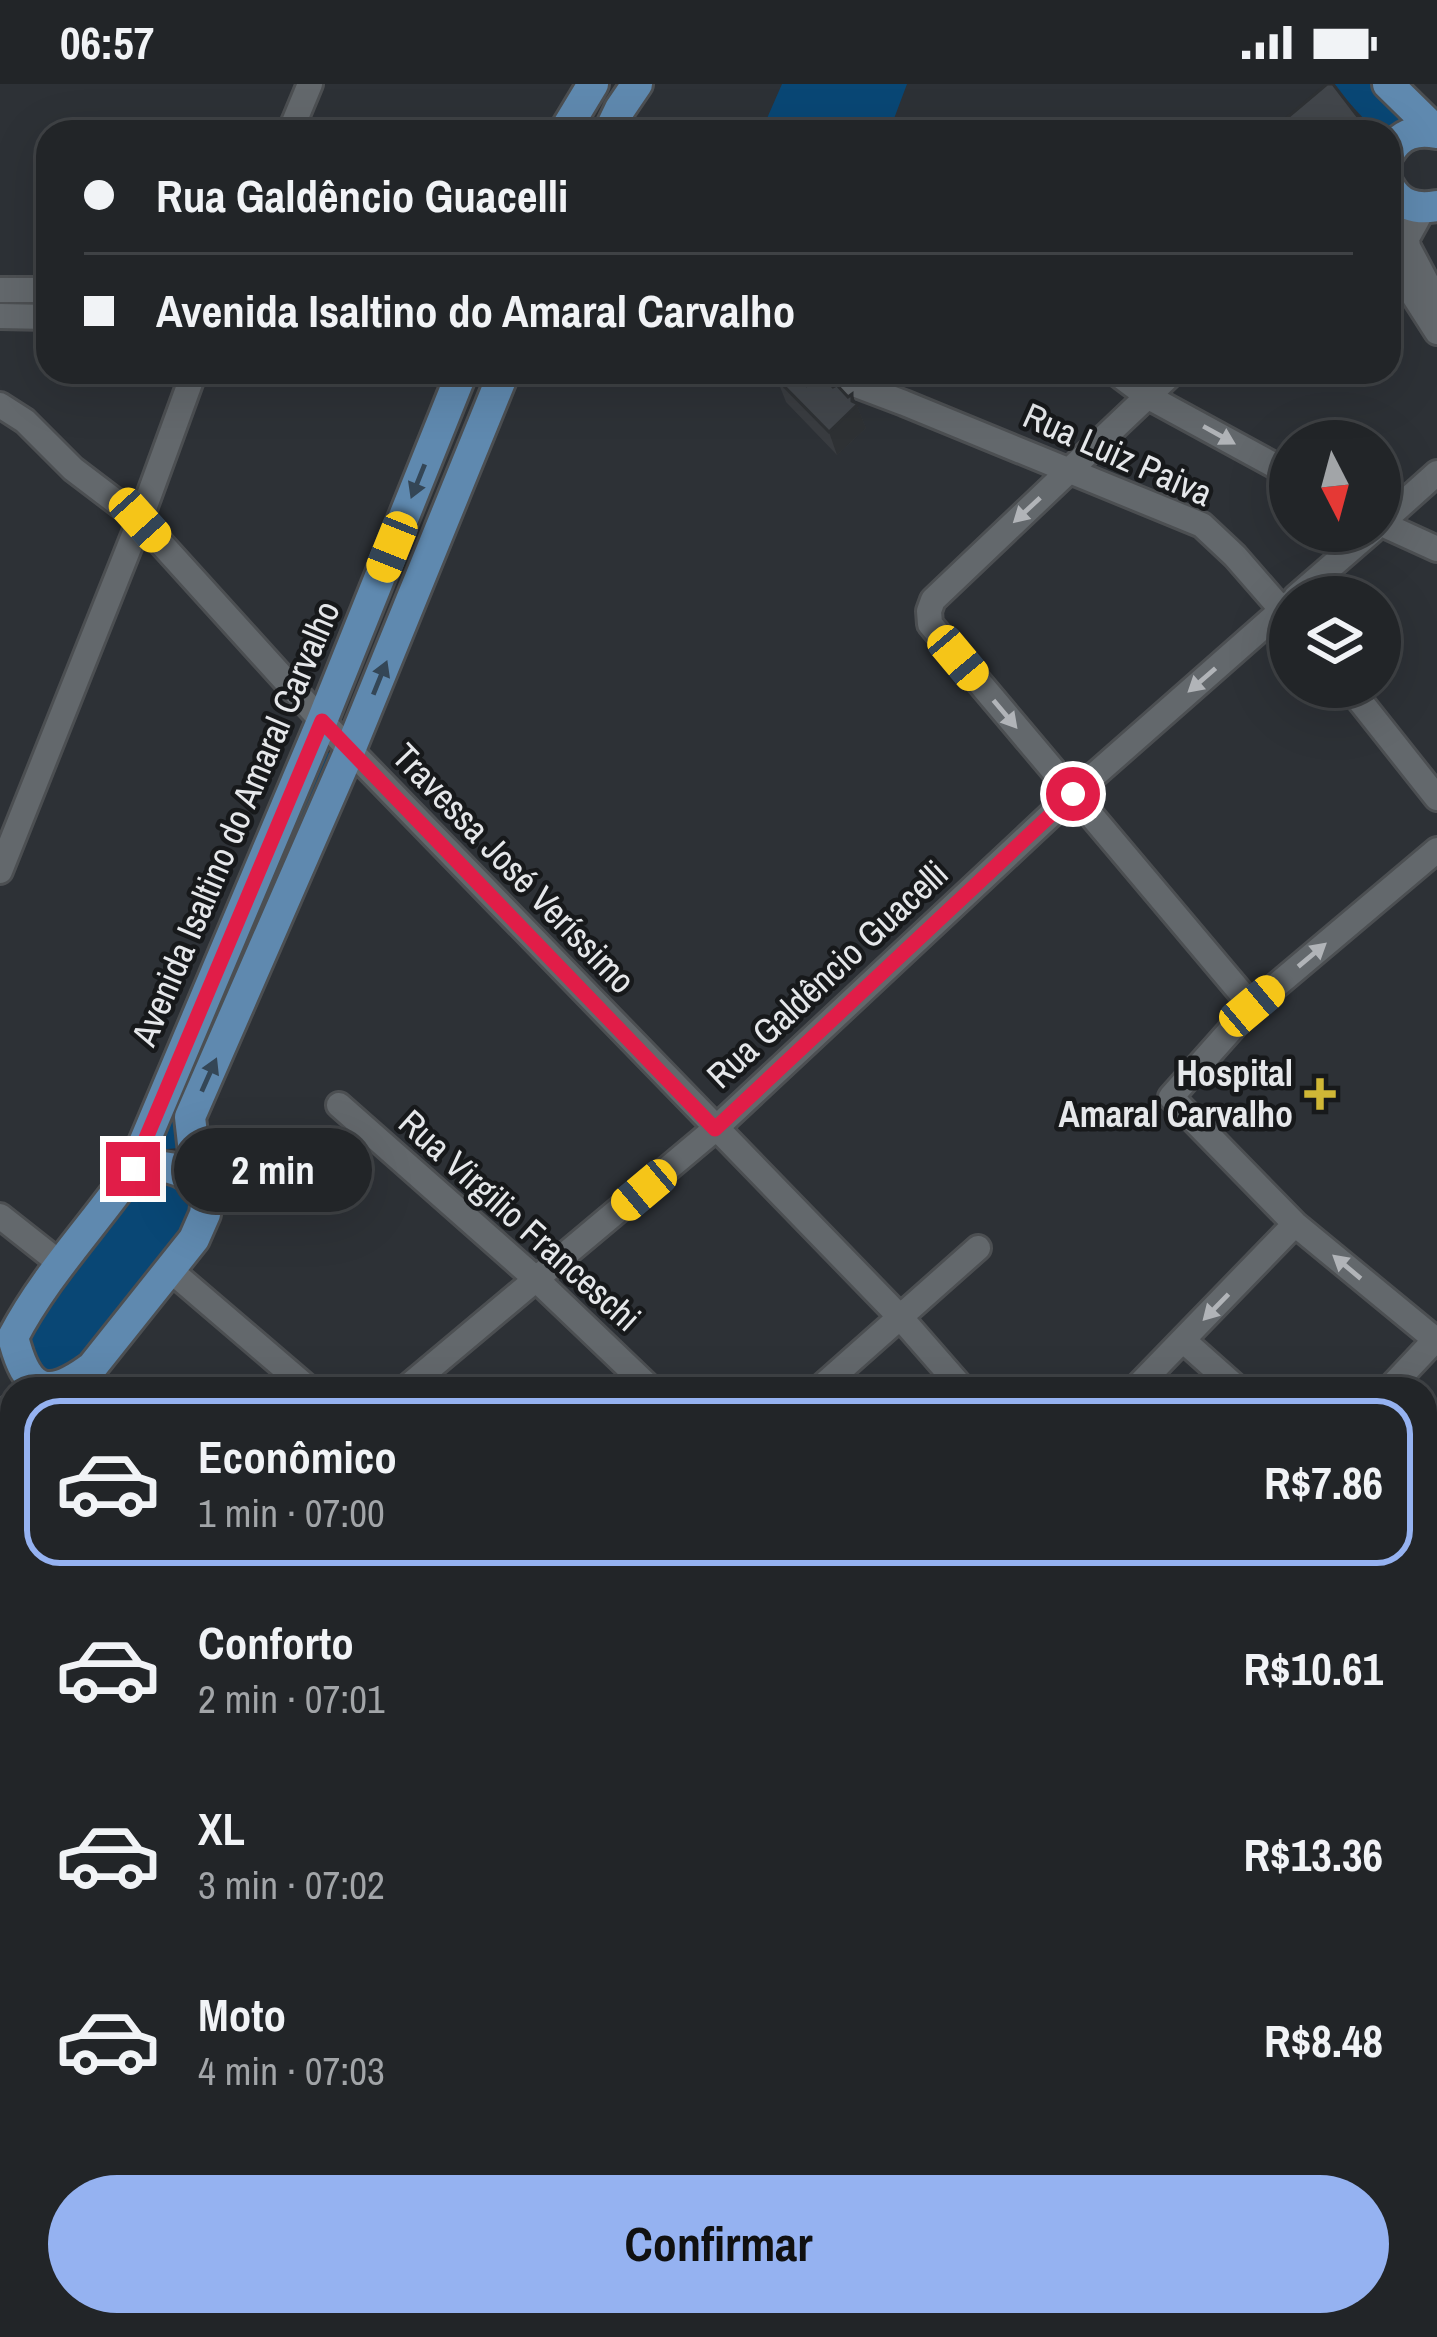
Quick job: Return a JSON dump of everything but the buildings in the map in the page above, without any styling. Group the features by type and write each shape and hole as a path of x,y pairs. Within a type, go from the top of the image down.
{"main road":[{"path":"571,120 593,84"},
{"path":"615,120 638,84"},
{"path":"1388,84 1437,132"},
{"path":"1401,138 1413,132 1437,132"},
{"name":"Avenida Isaltino do Amaral Carvalho","path":"6,1342 133,1169 322,721 457,384"},
{"name":"Avenida Isaltino do Amaral Carvalho","path":"203,1186 190,1117 350,750 499,384"},
{"path":"79,1377 92,1367 200,1227 207,1197 203,1186 183,1170 158,1165 133,1169"},
{"path":"6,1342 30,1377"},
{"path":"111,1377 112,1342"}],"street":[{"path":"295,120 310,84"},
{"path":"1430,207 1407,238 1437,302"},
{"path":"1401,276 1437,332"},
{"path":"0,290 36,290"},
{"path":"0,316 36,317"},
{"path":"0,871 140,520 188,384"},
{"name":"Rua Luiz Paiva","path":"852,384 1202,525 1269,588"},
{"path":"1128,384 1269,463"},
{"path":"1160,384 933,600 930,624 1252,1006"},
{"name":"Travessa José Veríssimo","path":"3,406 73,469 140,520 322,721 901,1318 953,1377"},
{"path":"1401,505 1437,473"},
{"path":"1401,533 1437,549"},
{"name":"Rua Galdêncio Guacelli","path":"1323,576 1349,552"},
{"name":"Rua Galdêncio Guacelli","path":"420,1377 715,1129 1073,794 1269,625"},
{"path":"1366,708 1437,798"},
{"path":"1401,1377 1436,1341 1295,1224 1171,1097 1252,1006 1437,850"},
{"name":"Rua Virgilio Franceschi","path":"340,1105 638,1377"},
{"path":"0,1216 62,1265"},
{"path":"1147,1377 1295,1224"},
{"path":"833,1377 977,1249"},
{"path":"169,1269 295,1377"},
{"path":"1184,1341 1224,1377"}],"shaded area":[{"path":"782,84 907,84 894,120 766,120"},
{"path":"1332,84 1372,84 1409,123 1401,127 1401,120 1365,120"},
{"path":"324,753 329,753 329,759 201,1057 178,1148 148,1151"},
{"path":"168,1176 192,1190 192,1217 74,1373 58,1377 38,1370 28,1345 35,1328 150,1180"}],"place":[{"name":"Hospital Amaral Carvalho","path":"1320,1094"}],"route":[{"path":"133,1169 322,721 715,1129 1073,794"}]}
